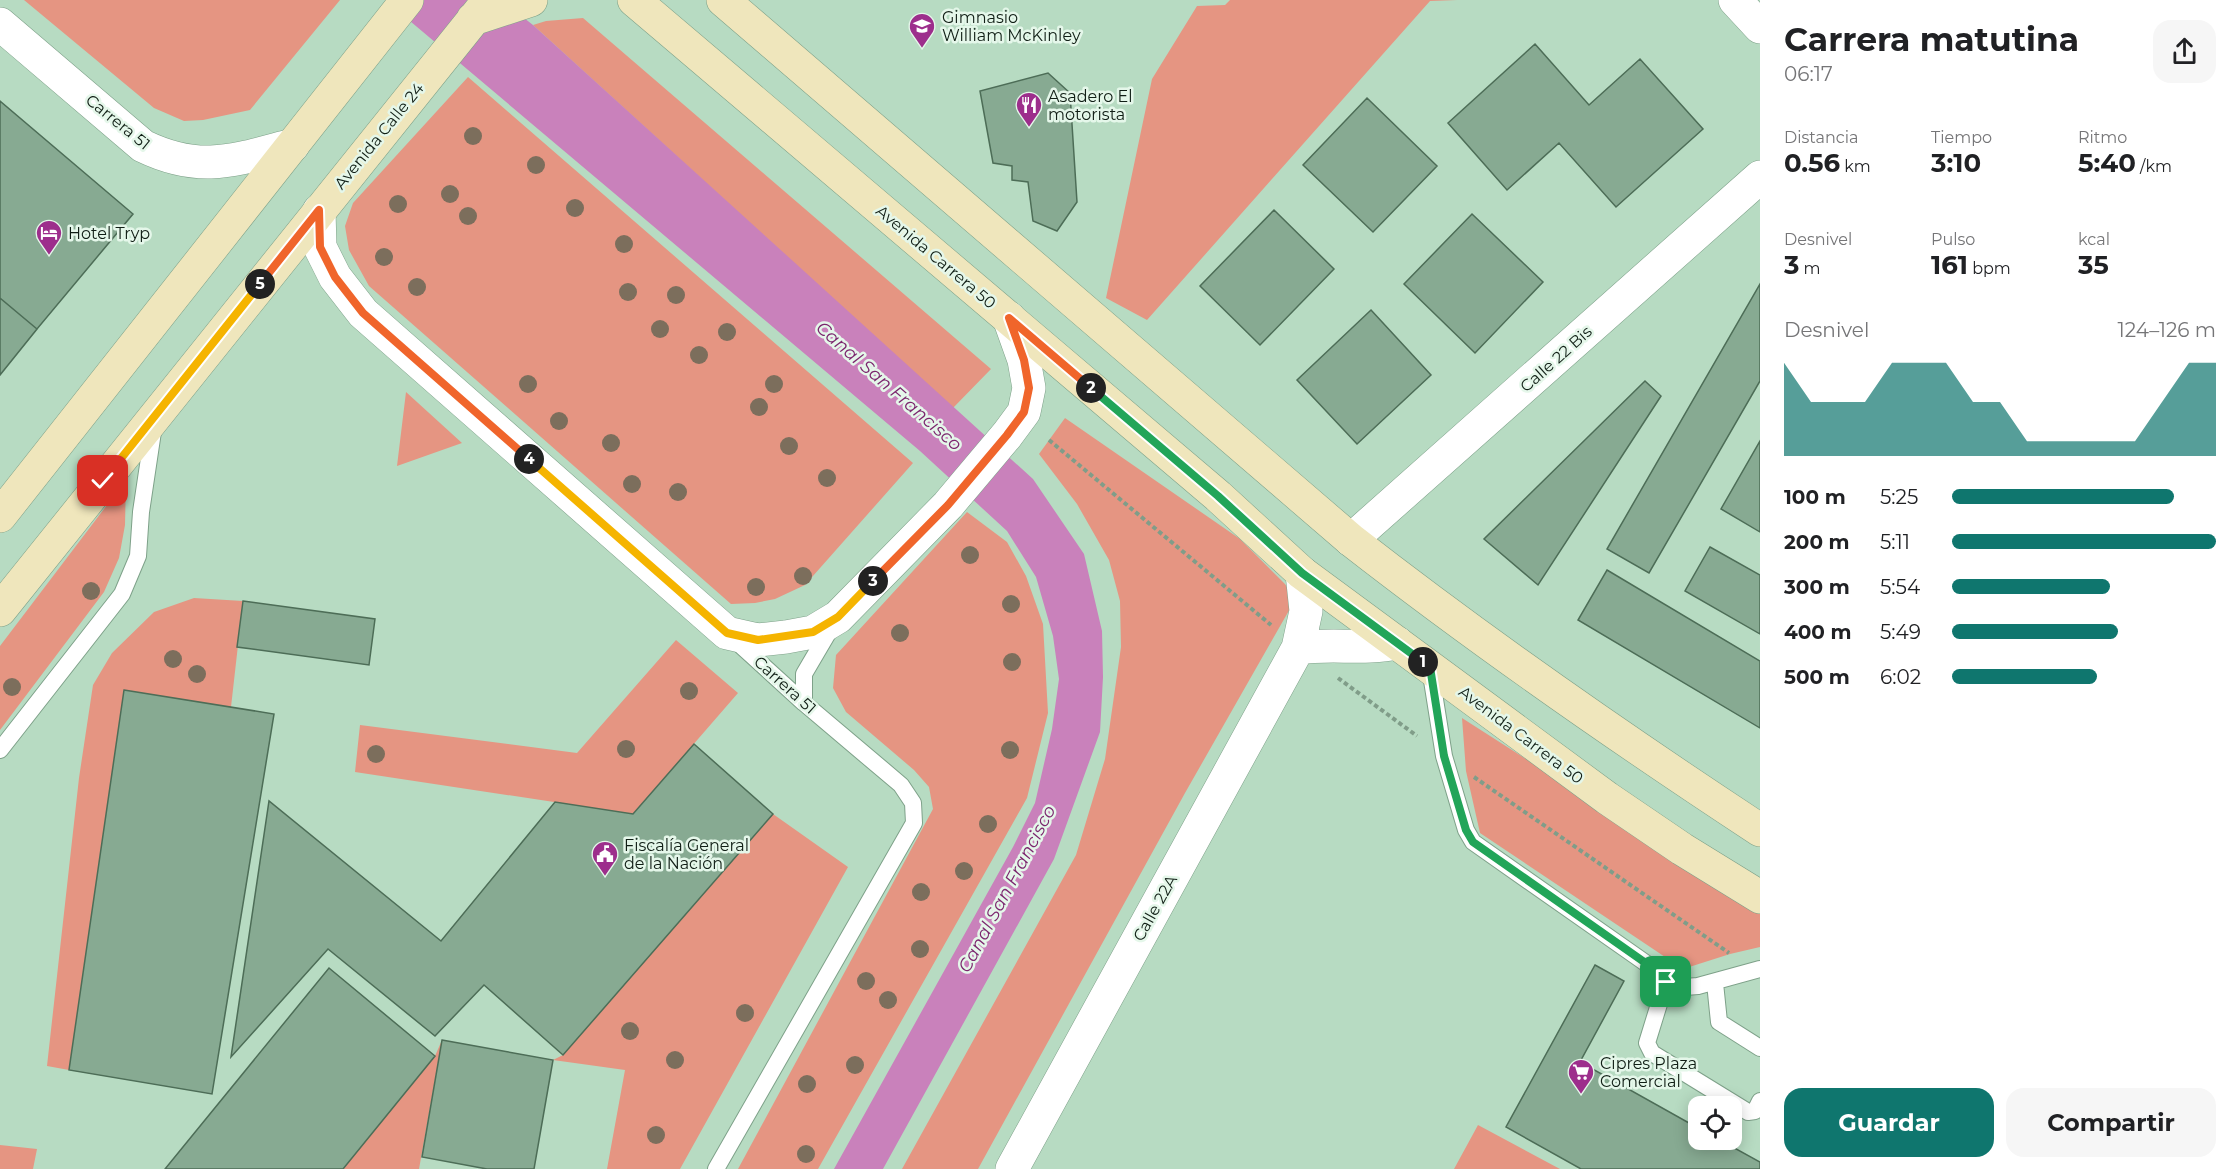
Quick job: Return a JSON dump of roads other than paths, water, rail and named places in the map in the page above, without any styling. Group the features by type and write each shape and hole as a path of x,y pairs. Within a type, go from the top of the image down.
{"main road":[{"path":"481,9 531,0"},
{"name":"Avenida Carrera 50","path":"634,0 1218,496 1302,573 1607,798 1682,849 1760,897"},
{"path":"723,0 1351,540 1445,613 1760,830"},
{"path":"0,516 401,8"},
{"name":"Avenida Calle 24","path":"0,610 481,9"}],"street":[{"path":"1734,0 1760,27"},
{"name":"Carrera 51","path":"0,24 143,146 163,156 187,162 230,162 293,145"},
{"name":"Calle 22 Bis","path":"1351,540 1760,177"},
{"name":"Carrera 51","path":"319,210 320,247 335,277 363,313 727,633"},
{"path":"727,633 758,640 813,632 838,617 948,505 1024,412 1029,388 1024,360 1009,318"},
{"name":"Calle 22A","path":"1012,1169 1298,648 1306,611 1302,573"},
{"path":"1298,648 1327,645 1377,648 1397,643"}],"lane":[{"path":"0,750 122,594 138,556 141,512 155,416"},
{"path":"804,703 804,674 838,617"},
{"name":"Carrera 51","path":"716,1169 914,823 913,803 901,785 804,703 727,633"},
{"path":"1430,667 1444,756 1466,830 1473,842 1667,978 1685,987 1715,983 1757,970"},
{"path":"1667,978 1647,1043 1652,1053 1748,1112 1755,1111 1760,1101"},
{"path":"1715,983 1719,1022 1760,1048"}],"water":[{"name":"Canal San Francisco","path":"385,0 501,0 533,25 1033,479 1084,554 1102,631 1103,677 1100,732 1054,859 883,1169 834,1169 1013,847 1035,803 1052,729 1059,679 1053,636 1036,577 1007,531 920,451"}],"place":[{"name":"Gimnasio William McKinley","path":"922,49"},
{"name":"Asadero El motorista","path":"1029,128"},
{"name":"Hotel Tryp","path":"49,256"},
{"name":"Fiscalía General de la Nación","path":"605,877"},
{"name":"Cipres Plaza Comercial","path":"1581,1095"}]}
